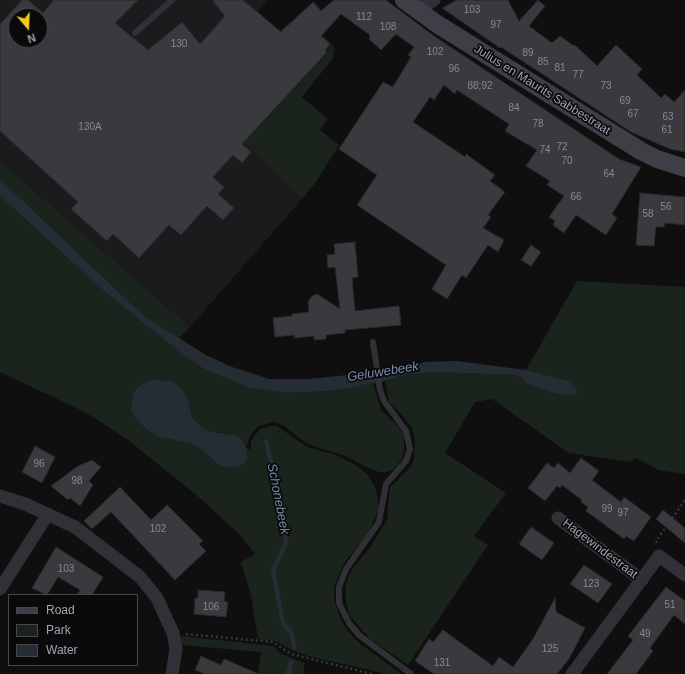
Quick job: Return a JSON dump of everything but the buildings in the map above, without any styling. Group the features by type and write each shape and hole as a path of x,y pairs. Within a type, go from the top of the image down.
{"street":[{"path":"411,5 434,0"},
{"name":"Julius en Maurits Sabbestraat","path":"411,5 437,24 641,152 685,168"},
{"path":"0,496 25,504 75,527 140,577 157,598 174,633 176,649 172,674"},
{"path":"0,589 48,514"},
{"name":"Hagewindestraat","path":"558,518 642,580"},
{"path":"659,556 685,575"},
{"name":"Hagewindestraat","path":"572,674 659,556"}],"lane":[{"path":"135,33 172,0"},
{"path":"373,342 374,358 380,390 384,401 406,431 410,449 406,461 386,484 379,522 346,569 339,587 339,603 349,623 359,635 411,674"}],"path":[{"path":"659,556 656,541 685,500"},
{"path":"174,633 273,642 291,654 372,674"}],"shaded area":[{"path":"0,0 268,0 254,16 266,43 314,1 333,24 323,35 334,46 244,142 302,199 190,327 0,161"}],"green space":[{"path":"334,46 333,58 302,97 328,119 320,130 339,145 316,182 302,199 244,142"},
{"path":"0,161 190,327 179,338 144,316 0,179"},
{"path":"0,196 106,293 176,349 287,393 331,391 373,383 381,410 404,434 402,459 394,469 387,472 379,472 346,456 316,447 305,442 283,425 275,422 258,426 251,434 246,447 241,438 227,433 212,432 203,428 192,417 136,419 145,428 158,437 190,443 202,450 219,465 229,468 247,459 247,449 251,449 251,441 259,430 269,426 277,426 307,447 336,455 357,466 367,474 376,489 379,508 368,534 344,563 334,587 334,600 341,620 347,630 358,642 401,674 387,674 308,656 291,650 276,641 258,639 251,595 241,562 255,554 241,536 201,499 127,439 85,412 0,372"},
{"path":"577,281 685,287 685,474 659,470 636,458 629,462 569,453 492,399 475,402 445,453 506,493 474,536 488,545 408,665 370,639 349,615 346,601 346,584 352,569 369,549 387,520 390,487 409,469 414,460 415,441 412,428 389,402 385,381 403,375 432,372 517,375 568,381 526,370"},
{"path":"181,636 274,646 281,654 305,663 303,674 258,674 261,652 181,645"}],"water":[{"name":"Geluwebeek","path":"0,179 144,316 206,355 232,367 269,379 309,379 386,371 424,362 457,361 526,370 568,381 577,389 576,395 557,394 525,383 521,377 517,375 432,372 403,375 385,381 331,391 287,393 248,387 203,368 176,349 106,293 0,196"},
{"path":"153,379 174,382 187,398 192,417 203,428 212,432 236,435 241,438 247,449 247,459 242,465 229,468 219,465 202,450 190,443 158,437 145,428 136,419 131,409 132,399 133,393 139,386"}],"waterway":[{"name":"Schonebeek","path":"266,441 283,515 286,543 273,570 283,623 292,634 294,647"},
{"name":"Schonebeek","path":"288,674 291,662"}]}
